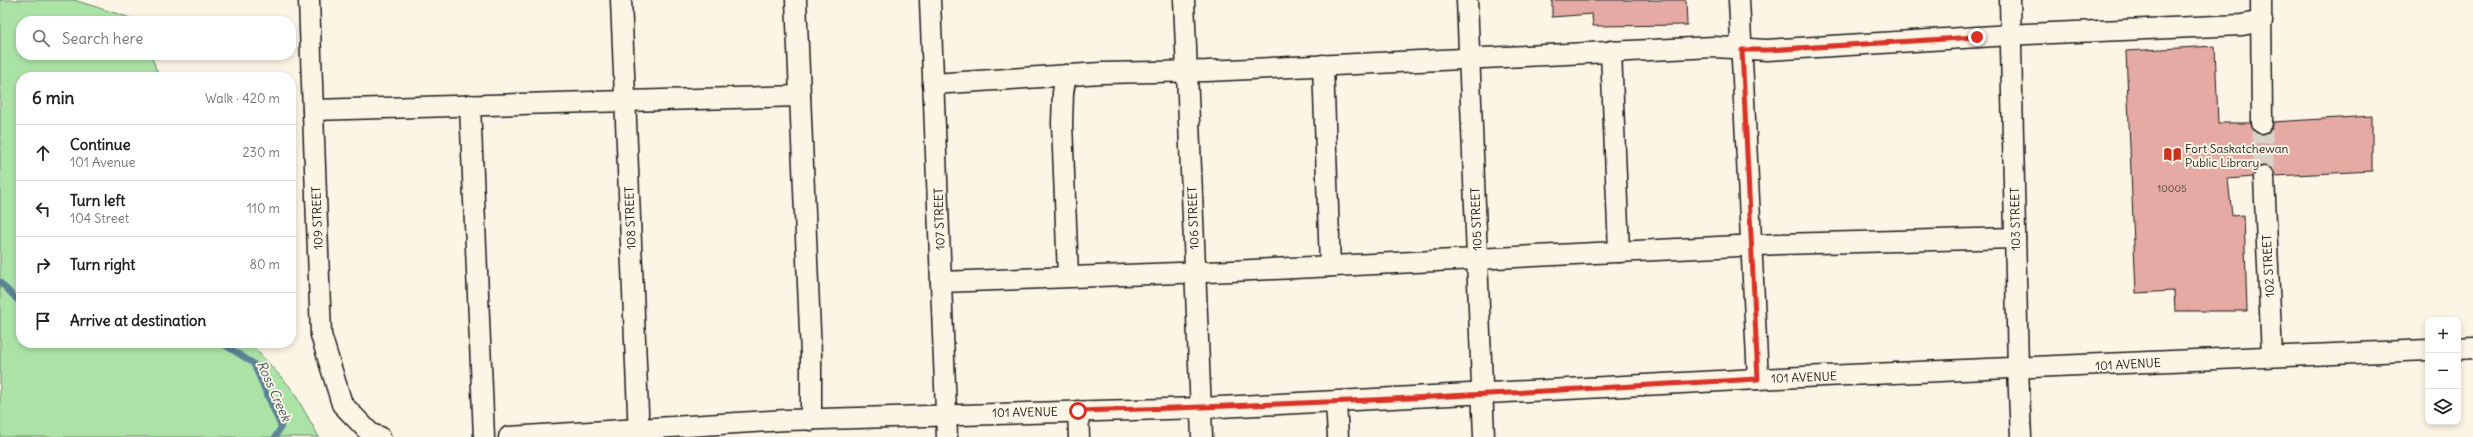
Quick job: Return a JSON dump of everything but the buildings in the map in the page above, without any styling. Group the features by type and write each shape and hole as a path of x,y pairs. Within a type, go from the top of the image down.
{"street":[{"name":"109 STREET","path":"308,0 321,335 342,404 371,434 380,437"},
{"name":"108 STREET","path":"621,0 639,433"},
{"path":"796,0 810,355 811,420"},
{"name":"107 STREET","path":"930,0 948,437"},
{"name":"106 STREET","path":"1184,0 1202,437"},
{"name":"105 STREET","path":"1467,0 1484,437"},
{"path":"1739,0 1758,379"},
{"name":"103 STREET","path":"2010,0 2018,369 2021,437"},
{"path":"2261,0 2262,122"},
{"path":"933,84 1066,75 1323,65 1714,46 1742,50 1767,50 2011,34 2242,24 2262,21"},
{"path":"1612,51 1619,252"},
{"path":"1323,65 1330,266"},
{"path":"1066,75 1063,93 1062,123 1068,276"},
{"path":"313,110 800,96"},
{"path":"470,105 484,437"},
{"name":"102 STREET","path":"2264,177 2272,356"},
{"path":"941,282 1196,272 1751,246 2015,238"},
{"path":"2461,349 2473,348"},
{"name":"101 AVENUE","path":"509,437 788,429 811,420 947,414 1201,408 1482,395 1758,379 2018,369 2272,356 2425,350"},
{"path":"1336,402 1338,437"},
{"path":"1078,411 1079,437"}],"green space":[{"path":"0,0 74,0 124,16 16,16 16,60 153,60 157,72 16,72 16,348 255,348 292,389 319,437 0,437"}],"waterway":[{"name":"Ross Creek","path":"0,282 16,299"},
{"name":"Ross Creek","path":"229,348 253,363 281,427 275,437"}],"tunnel":[{"path":"2262,123 2264,177"}],"place":[{"name":"Fort Saskatchewan Public Library","path":"2172,155"}],"route":[{"path":"1078,411 1201,408 1482,395 1758,379 1742,50 1767,50 1977,37"}]}
